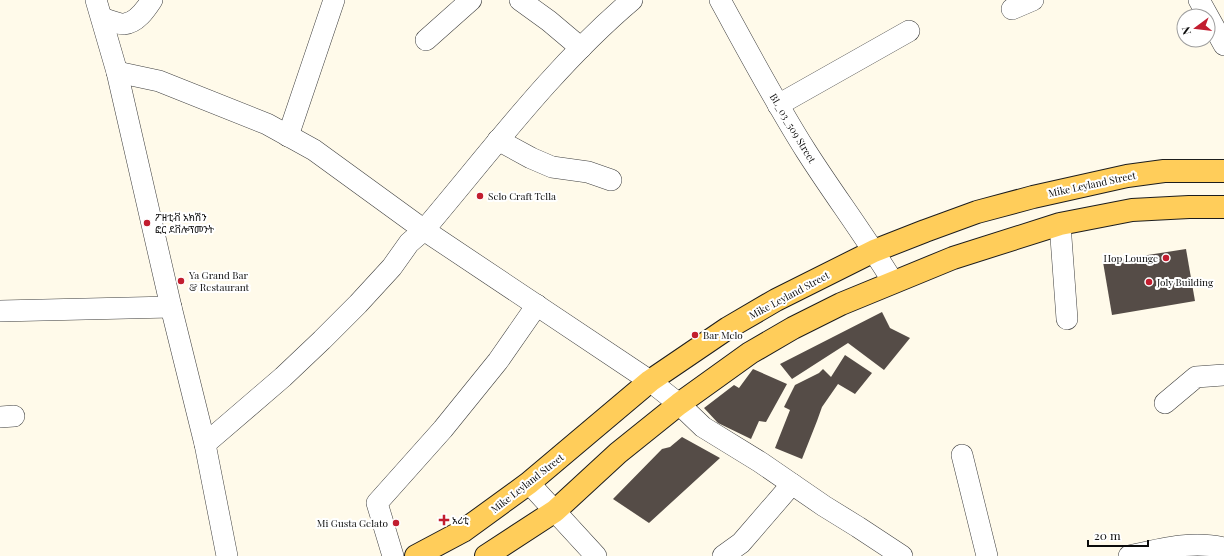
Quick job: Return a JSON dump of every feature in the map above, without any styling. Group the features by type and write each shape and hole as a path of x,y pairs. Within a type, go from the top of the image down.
{"main road":[{"name":"Mike Leyland Street","path":"416,556 463,531 529,483 650,381 728,328 776,300 874,251 925,230 977,212 1033,197 1127,176 1164,171 1224,171"},
{"path":"486,556 555,510 618,454 679,404 750,353 793,328 841,304 953,258 1060,224 1132,210 1224,206"}],"street":[{"path":"99,9 124,24 134,21 145,11 152,0"},
{"path":"288,136 334,0"},
{"path":"426,40 471,0"},
{"path":"520,0 549,21 580,48"},
{"path":"205,444 283,377 358,304 392,267 409,243 424,230 526,107 580,48 605,23 632,0"},
{"name":"BL_03_509 Street","path":"720,0 778,106 893,282"},
{"path":"1012,9 1033,0"},
{"path":"1199,0 1224,45"},
{"path":"99,9 116,72 171,308 205,444 227,556"},
{"path":"778,106 909,30"},
{"path":"116,72 160,80 267,124 314,150 424,230 650,381 679,404 704,427 902,556"},
{"path":"498,140 531,158 552,167 588,172 611,180"},
{"path":"1060,224 1068,319"},
{"path":"393,556 377,503 443,429 493,367 536,305"},
{"path":"0,311 171,308"},
{"path":"1165,403 1196,377 1224,374"},
{"path":"962,455 987,556"},
{"path":"529,483 596,556"},
{"path":"723,556 741,543 792,484"},
{"path":"1129,556 1188,545 1206,545 1224,548"}],"building":[{"name":"Joly Building","path":"1186,249 1195,301 1112,315 1103,262"},
{"path":"882,312 890,328 910,338 884,370 848,343 792,379 780,364"},
{"path":"845,355 872,373 855,394 838,384 822,407 802,459 775,448 790,410 784,407 795,385 819,373 823,369 831,377"},
{"path":"753,369 787,384 766,422 759,421 751,439 718,423 704,408 734,385 739,388"},
{"path":"682,437 720,458 649,523 613,499 662,449 670,447"}],"place":[{"name":"Selo Craft Tella","path":"480,196"},
{"name":"ፖዘቲቭ አክሽን ፎር ደቨሎፕመንት","path":"147,223"},
{"name":"Hop Lounge","path":"1166,258"},
{"name":"Ya Grand Bar & Restaurant","path":"181,281"},
{"name":"Joly Building","path":"1149,282"},
{"name":"Bar Melo","path":"695,335"},
{"name":"አሪቲ","path":"444,520"},
{"name":"Mi Gusta Gelato","path":"396,523"}]}
